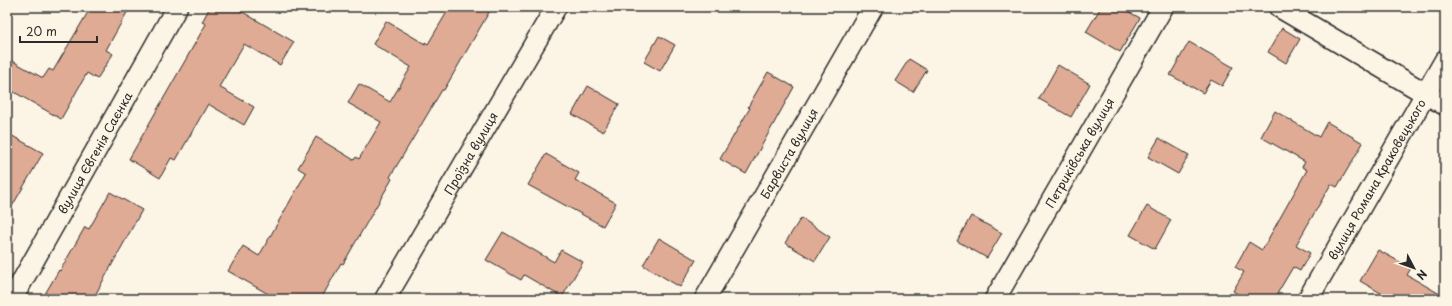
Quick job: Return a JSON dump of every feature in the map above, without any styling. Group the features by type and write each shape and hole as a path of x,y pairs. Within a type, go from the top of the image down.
{"street":[{"name":"вулиця Євгенія Саєнка","path":"12,299 177,7"},
{"name":"Проїзна вулиця","path":"385,299 556,7"},
{"name":"Барвиста вулиця","path":"704,299 873,7"},
{"name":"Петриківська вулиця","path":"995,299 1163,7"},
{"path":"1279,7 1445,106"},
{"name":"вулиця Романа Краковецького","path":"1308,299 1445,60"}],"building":[{"path":"91,7 130,7 106,50 113,54 97,79 87,73 61,119 7,88 7,58 43,78 49,69 53,71"},
{"path":"210,7 234,7 294,42 280,65 244,44 219,87 254,107 244,125 208,104 176,160 171,158 160,178 129,159 206,24 202,22"},
{"path":"450,7 492,7 444,90 442,90 390,177 392,179 321,299 277,299 228,271 243,246 259,256 306,173 298,168 316,137 354,160 356,157 359,159 381,122 348,103 359,84 390,102 411,67 373,44 386,21 425,44 425,42 428,44"},
{"path":"1101,7 1120,7 1140,18 1120,52 1086,32"},
{"path":"1282,28 1300,39 1286,63 1268,52"},
{"path":"659,36 675,45 660,71 644,62"},
{"path":"1189,42 1233,67 1222,86 1211,80 1203,93 1170,75"},
{"path":"909,59 927,70 913,92 895,81"},
{"path":"1058,65 1090,84 1071,117 1039,99"},
{"path":"768,72 794,87 746,174 720,159 750,108 748,107"},
{"path":"588,86 619,104 603,132 572,114"},
{"path":"1275,111 1319,137 1327,122 1363,143 1337,187 1331,184 1296,245 1310,253 1300,271 1293,267 1274,299 1246,299 1233,291 1244,272 1235,267 1249,242 1262,250 1307,170 1302,167 1305,162 1261,137"},
{"path":"7,133 43,153 7,215"},
{"path":"1159,138 1189,155 1178,174 1148,157"},
{"path":"546,154 579,173 575,180 616,203 603,226 528,185"},
{"path":"110,192 142,210 93,299 42,299 85,227 89,229"},
{"path":"1147,206 1171,220 1155,249 1130,235"},
{"path":"971,216 1002,233 987,258 957,241"},
{"path":"801,218 830,237 815,261 785,243"},
{"path":"503,232 554,262 561,250 583,262 562,297 524,275 521,280 486,260"},
{"path":"659,238 696,260 680,287 643,265"},
{"path":"1378,250 1411,268 1407,275 1445,297 1445,299 1391,299 1360,281"}]}
